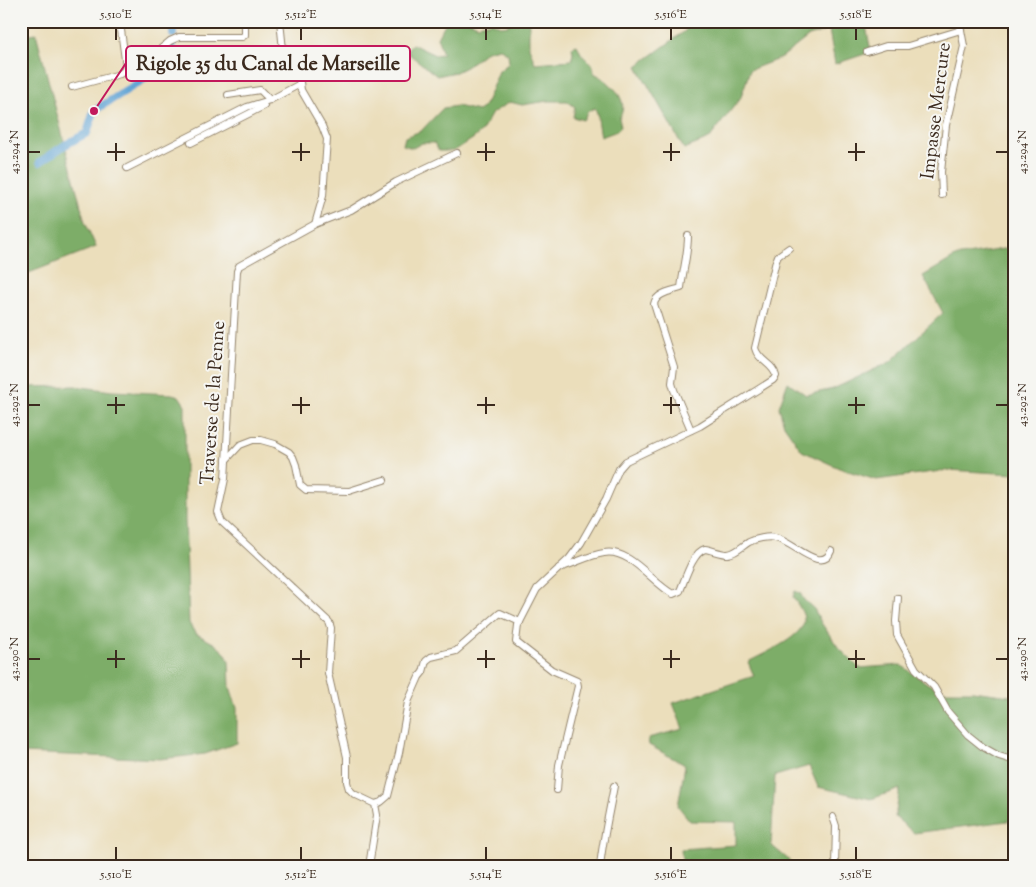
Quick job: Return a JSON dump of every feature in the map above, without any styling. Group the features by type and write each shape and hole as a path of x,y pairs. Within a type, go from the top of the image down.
{"street":[{"path":"72,87 120,74 126,67 146,60 170,41 179,37 242,37 245,35 245,21"},
{"path":"280,21 283,50 300,84 301,90 322,126 326,139 323,196 315,224"},
{"name":"Impasse Mercure","path":"942,195 941,172 946,125 964,46 960,21"},
{"path":"121,30 126,67"},
{"path":"867,52 886,46 908,46 961,30"},
{"path":"127,168 247,107 270,100 300,84"},
{"path":"228,95 260,90 270,100"},
{"path":"191,143 264,106 270,100"},
{"path":"315,224 351,210 396,182 457,153"},
{"name":"Traverse de la Penne","path":"315,224 239,266 237,271 226,460 222,496 218,512 222,522 329,622 331,628 328,673 347,757 347,782 349,789 354,794 375,804"},
{"path":"688,236 688,253 681,288 658,296 654,304 674,368 672,383 674,390 691,430"},
{"path":"557,790 557,776 578,686 577,682 552,670 516,642 518,625 537,589 569,558 581,543 606,499 618,469 626,461 717,416 774,380 776,372 756,354 755,348 776,261 778,256 790,248"},
{"path":"226,460 240,445 253,440 261,440 289,452 296,465 300,485 306,490 348,491 384,480"},
{"path":"558,568 602,553 614,553 629,559 673,594 680,591 696,554 702,549 728,554 739,550 749,542 774,537 815,560 826,559 831,551"},
{"path":"898,598 897,634 916,669 934,687 948,712 968,735 982,747 999,756 1015,761"},
{"path":"369,866 377,815 375,804 388,796 399,753 408,702 423,672 426,661 456,651 464,646 500,613 520,622"},
{"path":"600,866 604,834 614,786"},
{"path":"833,817 836,826 835,866"}],"green space":[{"path":"447,21 468,21 478,25 492,22 500,26 509,25 510,21 527,21 529,25 529,47 535,63 571,60 573,54 572,47 577,45 582,55 592,64 594,73 606,80 617,91 623,104 619,118 621,127 617,131 601,137 595,108 588,111 583,120 573,117 575,107 567,101 548,101 522,105 510,102 492,113 482,131 454,151 439,151 434,143 422,143 413,148 403,145 405,137 421,131 443,108 457,106 478,111 484,107 499,71 509,63 508,54 499,48 487,51 456,72 437,76 409,54 408,48 412,44 435,55 443,54 437,37"},
{"path":"693,21 865,21 871,52 835,64 829,30 809,36 781,58 750,70 741,97 709,139 684,149 637,66 685,31"},
{"path":"36,33 85,222 96,247 21,276 21,36"},
{"path":"1015,247 1015,474 948,470 876,480 839,468 802,451 784,425 779,407 788,382 806,395 833,389 890,362 943,313 923,276 955,257"},
{"path":"75,386 112,391 172,394 179,396 185,405 185,519 189,623 195,633 215,644 226,654 229,662 230,687 237,708 237,743 205,754 160,759 21,753 21,387"},
{"path":"795,591 800,593 804,600 814,609 838,647 859,668 901,665 928,684 942,691 973,691 1010,696 1015,690 1015,820 914,833 895,817 900,789 871,799 818,787 809,766 775,776 771,845 796,866 750,866 682,860 681,849 736,845 736,822 690,821 678,806 685,765 649,745 648,738 683,729 673,703 754,676 748,662 796,634 801,628 804,619 793,597"}],"waterway":[{"path":"173,21 173,34"},
{"path":"40,162 87,133 94,111 160,69 172,53 172,44"}],"place":[{"name":"Rigole 35 du Canal de Marseille","path":"94,111"}]}
